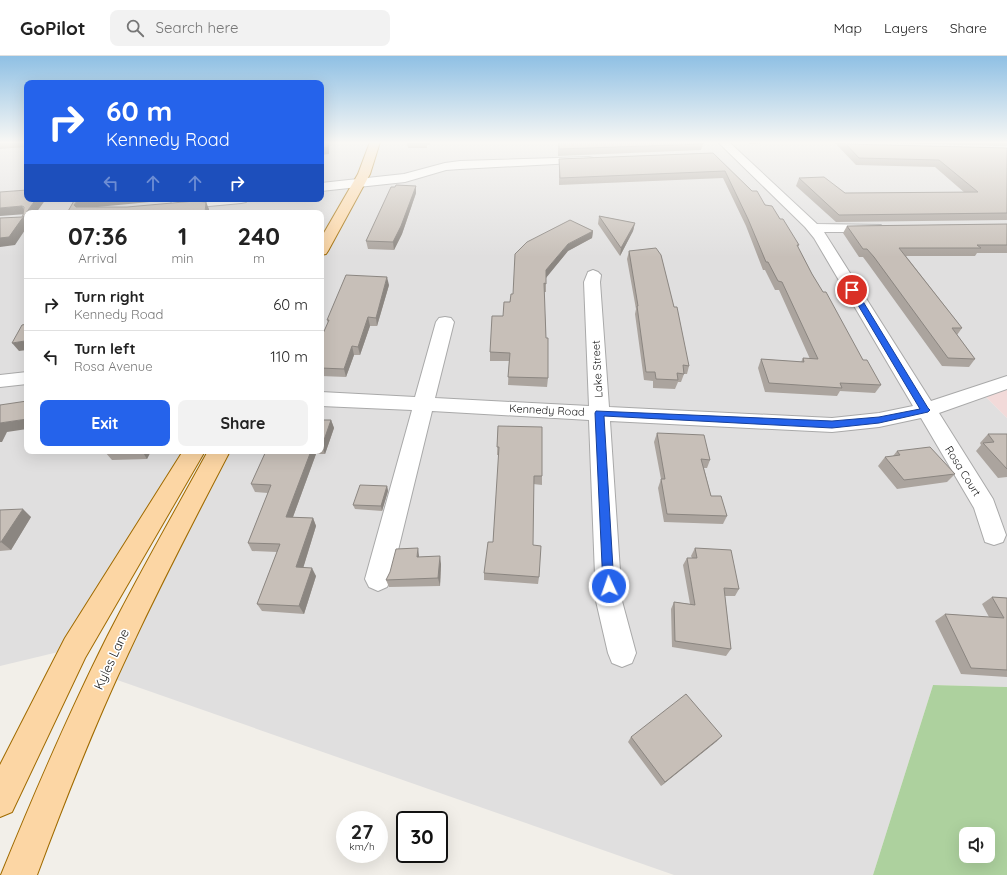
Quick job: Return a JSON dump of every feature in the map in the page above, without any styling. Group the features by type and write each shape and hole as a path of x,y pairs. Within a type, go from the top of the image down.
{"main road":[{"path":"324,246 360,180"},
{"path":"0,800 75,648 192,454"},
{"name":"Kyles Lane","path":"18,875 103,675 217,454"}],"street":[{"path":"324,187 388,180"},
{"name":"Rosa Court","path":"763,180 820,236 985,506 994,534"},
{"path":"167,206 209,202"},
{"path":"813,228 889,227"},
{"name":"Lake Street","path":"593,274 592,282 609,601 622,653"},
{"path":"378,578 392,530 422,404 444,322"},
{"path":"0,381 24,378"},
{"name":"Kennedy Road","path":"324,399 832,424 879,420 926,410 1007,382"}],"shaded area":[{"path":"0,180 24,180 24,202 324,202 324,180 1007,180 1007,382 981,392 1007,418 1007,687 933,685 873,875 674,875 103,675 217,454 324,454 324,210 24,210 24,454 192,454 75,648 0,666"},
{"path":"1007,382 1007,418 981,392"}],"green space":[{"path":"933,685 1007,687 1007,875 873,875"}],"building":[{"path":"729,180 741,180 752,191 757,191 765,205 772,206 780,219 783,219 799,245 797,245 812,274 823,292 826,292 863,360 867,360 881,385 840,383 842,388 769,383 761,359 804,362 803,358 818,359 782,282 778,281 768,262 766,262"},
{"path":"801,180 828,180 845,193 978,192 964,180 1007,180 1007,213 839,215"},
{"path":"396,185 416,186 401,226 393,242 366,241 391,187 395,187"},
{"path":"24,190 24,202 34,202 28,210 24,210 24,216 9,237 0,238 0,218 22,217 24,207 0,208 0,192"},
{"path":"73,202 76,202 74,205 76,207 127,207 184,202 206,202 205,210 69,210"},
{"path":"599,216 635,223 621,248"},
{"path":"570,220 593,231 568,244 546,270 546,284 544,283 546,338 548,338 548,378 508,377 510,353 490,352 492,316 503,316 504,302 510,302 511,294 513,294 515,254 527,242"},
{"path":"1007,224 1007,245 977,245 981,248 899,248 962,328 952,328 975,359 948,358 874,257 867,249 863,249 847,226"},
{"path":"656,248 661,255 674,307 677,307 689,366 683,365 684,374 677,373 678,380 656,379 655,372 646,372 638,306 629,251"},
{"path":"346,275 387,277 376,318 368,317 358,347 352,346 344,369 324,368 324,331 329,320 327,320"},
{"path":"22,325 24,325 24,341 12,343"},
{"path":"24,401 24,419 0,423 0,405"},
{"path":"324,420 331,420 324,440"},
{"path":"498,426 542,427 542,476 534,476 533,545 541,546 539,577 484,573 488,542 493,542 499,447 497,447"},
{"path":"657,433 704,435 710,460 701,459 711,496 721,496 727,516 667,514 661,479 665,479"},
{"path":"988,434 1007,434 1007,469 983,443 994,442"},
{"path":"930,447 955,474 904,480 885,457 900,455 897,451"},
{"path":"265,454 310,454 286,517 313,518 296,567 312,568 299,606 257,604 280,544 248,543 271,485 251,484"},
{"path":"360,485 387,486 381,506 353,505"},
{"path":"23,509 1,542 0,542 0,510"},
{"path":"418,548 417,557 440,556 438,578 386,580 390,572 396,549"},
{"path":"695,548 731,550 739,589 724,588 731,649 675,641 674,602 695,605 687,558 697,558"},
{"path":"992,597 1007,598 1007,670 971,668 945,614 1004,618"},
{"path":"686,694 722,736 665,782 631,737"}],"route":[{"path":"609,586 599,413 832,424 879,420 926,410 852,290"}]}
